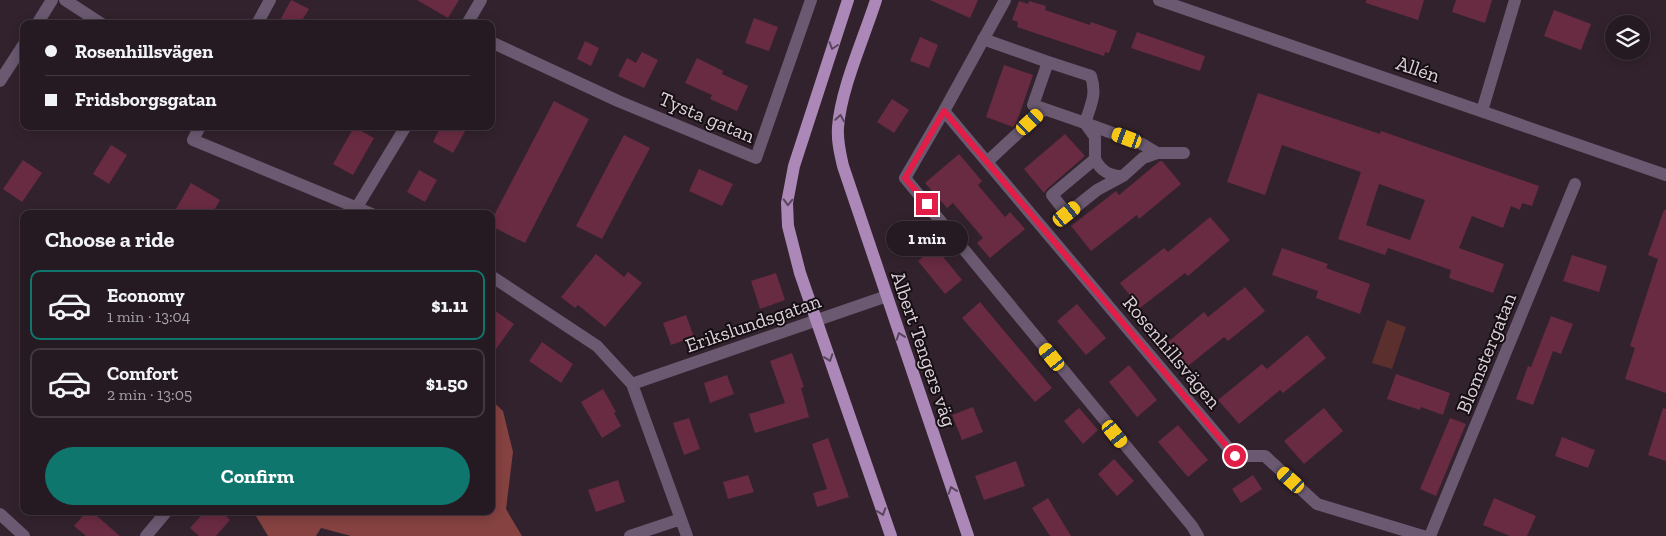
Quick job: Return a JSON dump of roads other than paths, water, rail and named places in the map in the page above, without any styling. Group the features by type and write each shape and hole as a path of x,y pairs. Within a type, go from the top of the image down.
{"main road":[{"path":"848,0 794,166 788,203 788,226 793,250 816,321 890,536"},
{"name":"Albert Tengers väg","path":"876,0 843,100 838,128 843,166 968,536"}],"street":[{"path":"40,20 52,0"},
{"path":"65,0 96,20"},
{"path":"259,20 270,0"},
{"path":"469,20 481,0"},
{"name":"Tysta gatan","path":"495,44 618,100 756,158 811,0"},
{"path":"1005,0 905,178 1192,526 1198,536"},
{"name":"Allén","path":"1159,0 1666,174"},
{"path":"1482,111 1516,0"},
{"path":"983,39 1091,76 1095,87 1085,123"},
{"path":"0,81 20,50"},
{"path":"1048,62 1033,105 1142,144 1157,152"},
{"path":"987,162 1044,109"},
{"name":"Rosenhillsvägen","path":"944,111 1235,456 1264,456 1317,504 1423,536"},
{"path":"1085,123 1095,137 1095,159 1103,170 1111,176 1123,176"},
{"path":"198,130 193,140 362,210"},
{"path":"357,208 404,130"},
{"path":"1095,159 1052,195 1067,214 1097,190 1123,176 1143,158 1157,152 1184,153"},
{"name":"Blomstergatan","path":"1430,536 1575,184"},
{"path":"495,279 597,346 632,384 687,536"},
{"name":"Erikslundsgatan","path":"632,384 887,296"},
{"path":"0,514 24,536"},
{"path":"146,536 164,515"},
{"path":"630,536 681,518"}]}
